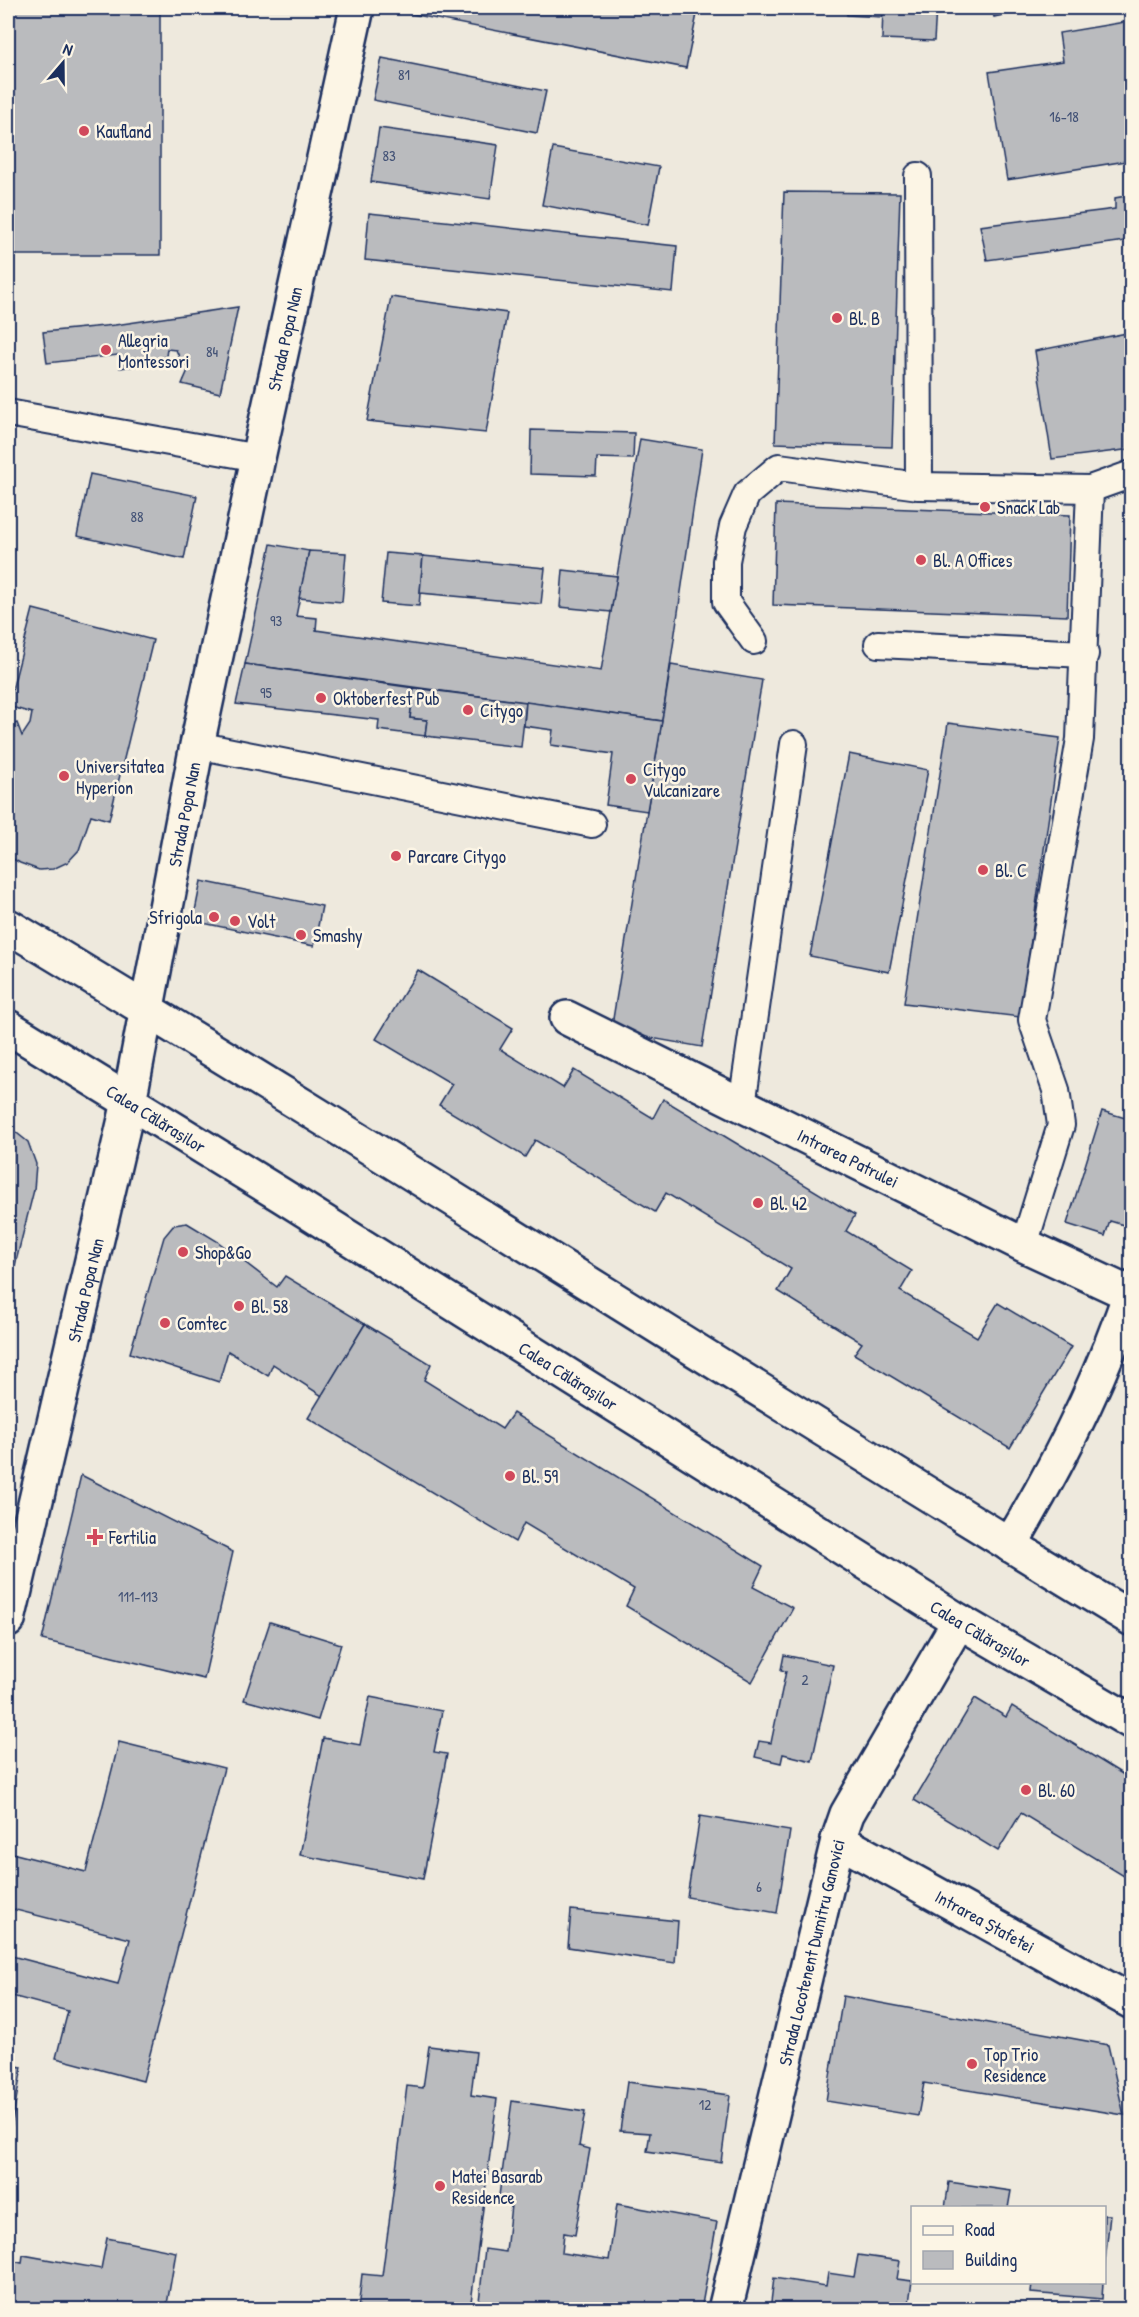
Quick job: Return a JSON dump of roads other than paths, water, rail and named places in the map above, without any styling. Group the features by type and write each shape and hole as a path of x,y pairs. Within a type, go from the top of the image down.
{"street":[{"name":"Strada Popa Nan","path":"8,1620 129,1102 197,746 357,8"},
{"path":"8,926 148,1010 1131,1619"},
{"name":"Intrarea Patrulei","path":"567,1018 1023,1245 1130,1291 1103,1363 1060,1455 1010,1545"},
{"name":"Calea Călărașilor","path":"8,1027 959,1621 1131,1722"},
{"name":"Strada Locotenent Dumitru Ganovici","path":"725,2310 838,1840 847,1814 959,1621"},
{"name":"Intrarea Ștafetei","path":"838,1840 1131,2002"}],"lane":[{"path":"918,176 919,486"},
{"path":"8,413 258,458"},
{"path":"754,640 726,603 726,561 733,526 747,494 779,467 919,486 1090,489 1131,474"},
{"path":"1023,1245 1061,1125 1056,1090 1032,1020 1080,739 1090,489"},
{"path":"878,644 1085,654"},
{"path":"742,1105 794,744"},
{"path":"197,746 592,824"}],"place":[{"name":"Kaufland","path":"84,131"},
{"name":"Bl. B","path":"837,318"},
{"name":"Allegria Montessori","path":"106,350"},
{"name":"Snack Lab","path":"985,507"},
{"name":"Bl. A Offices","path":"921,560"},
{"name":"Oktoberfest Pub","path":"321,698"},
{"name":"Citygo","path":"468,710"},
{"name":"Universitatea Hyperion","path":"64,776"},
{"name":"Citygo Vulcanizare","path":"631,779"},
{"name":"Parcare Citygo","path":"396,856"},
{"name":"Bl. C","path":"983,870"},
{"name":"Sfrigola","path":"214,917"},
{"name":"Volt","path":"235,921"},
{"name":"Smashy","path":"301,935"},
{"name":"Bl. 42","path":"758,1203"},
{"name":"Shop&Go","path":"183,1252"},
{"name":"Bl. 58","path":"239,1306"},
{"name":"Comtec","path":"165,1323"},
{"name":"Bl. 59","path":"510,1476"},
{"name":"Fertilia","path":"95,1537"},
{"name":"Bl. 60","path":"1026,1790"},
{"name":"Top Trio Residence","path":"972,2064"},
{"name":"Matei Basarab Residence","path":"440,2186"}]}
